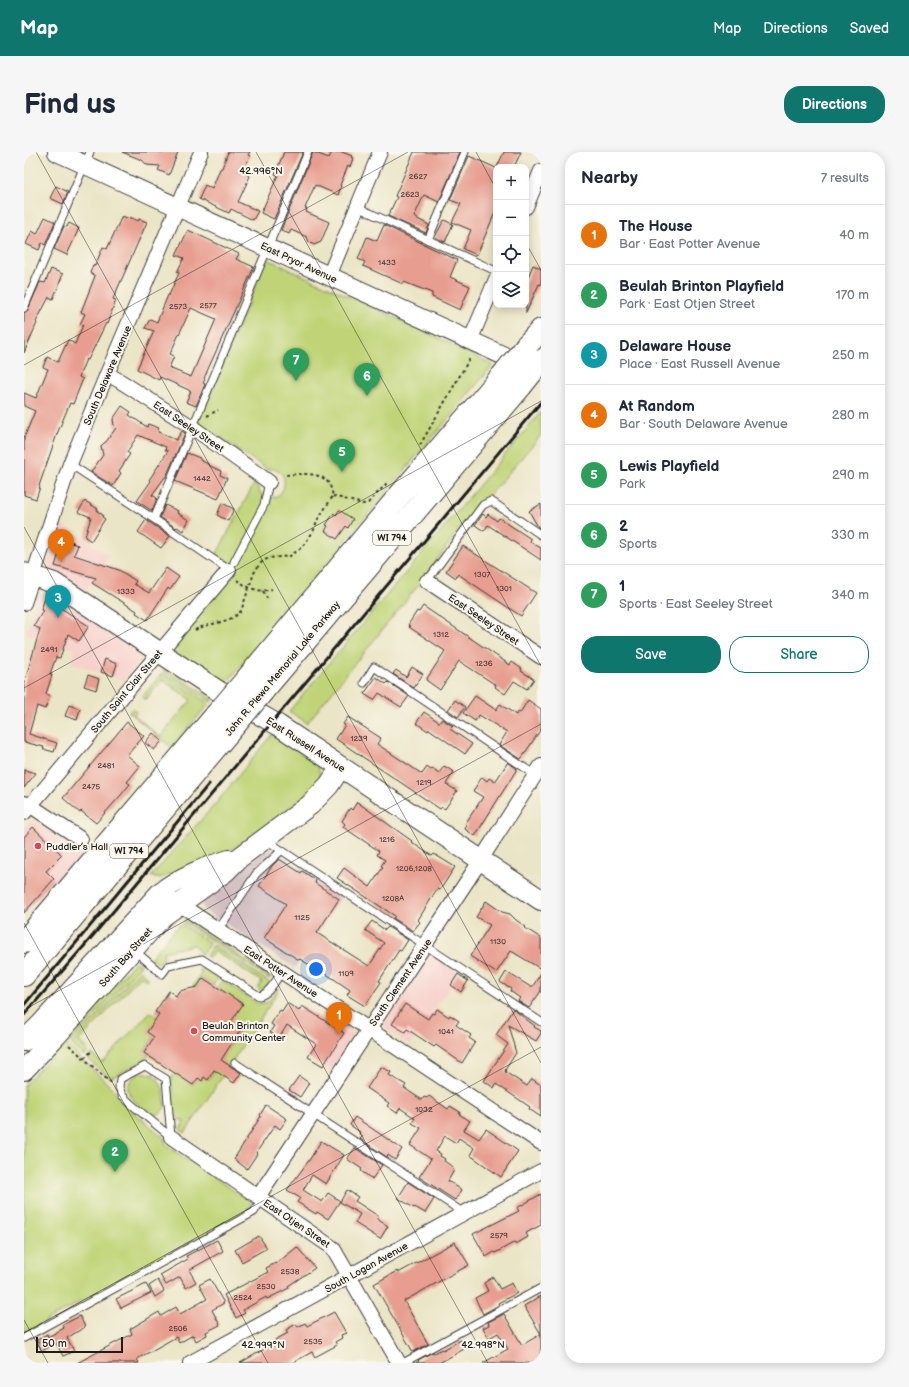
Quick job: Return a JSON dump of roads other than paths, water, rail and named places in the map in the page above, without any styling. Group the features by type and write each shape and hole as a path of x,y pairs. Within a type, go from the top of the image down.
{"main road":[{"name":"John R. Plewa Memorial Lake Parkway","path":"24,975 225,721 534,354 541,330"},
{"name":"East Russell Avenue","path":"28,574 54,583 220,692 278,725 541,900"},
{"name":"John R. Plewa Memorial Lake Parkway","path":"24,942 225,721"},
{"name":"South Bay Street","path":"24,1070 163,916 179,903 226,871 239,858 310,805 329,785 341,767"},
{"name":"South Bay Street","path":"24,1041 56,1035 161,892 182,879 220,862 239,858"}],"street":[{"name":"East Pryor Avenue","path":"58,152 88,158 178,206 329,276 470,350 541,373"},
{"name":"South Delaware Avenue","path":"24,603 28,574 70,464 201,152"},
{"path":"329,276 380,152"},
{"path":"529,200 541,171"},
{"path":"470,350 493,287"},
{"name":"East Seeley Street","path":"107,374 198,423 269,482"},
{"name":"South Saint Clair Street","path":"26,807 231,566"},
{"name":"East Seeley Street","path":"428,581 541,657"},
{"name":"South Clement Avenue","path":"260,1198 368,1029 539,773"},
{"path":"26,807 81,838"},
{"name":"East Potter Avenue","path":"161,892 541,1143"},
{"name":"East Otjen Street","path":"171,1137 333,1248 399,1363"},
{"name":"South Logan Avenue","path":"190,1363 541,1171"}],"lane":[{"path":"154,519 198,423 267,248 308,152"},
{"path":"428,240 465,152"},
{"path":"24,308 88,158"},
{"path":"357,207 493,270"},
{"path":"70,464 154,519 231,566 264,505 269,482"},
{"path":"428,581 482,505 491,501 541,535"},
{"path":"364,683 374,667 539,773"},
{"path":"264,839 541,1022"},
{"path":"218,930 256,874 281,851"},
{"path":"132,949 162,974 168,966 202,959 259,996 267,992 282,972"},
{"path":"235,1063 464,1213"},
{"path":"146,1066 166,1079 171,1137 130,1104 122,1095 118,1087 120,1079 146,1066"},
{"path":"24,1338 254,1212 260,1198"},
{"path":"403,1363 541,1288"}],"railway":[{"path":"24,1015 85,945 541,402"},
{"path":"24,1005 209,784"}],"place":[{"name":"1","path":"296,381"},
{"name":"2","path":"367,396"},
{"name":"Lewis Playfield","path":"342,472"},
{"name":"At Random","path":"61,562"},
{"name":"Delaware House","path":"58,618"},
{"name":"Puddler’s Hall","path":"38,846"},
{"name":"Beulah Brinton Community Center","path":"194,1031"},
{"name":"The House","path":"339,1035"},
{"name":"Beulah Brinton Playfield","path":"115,1172"}]}
